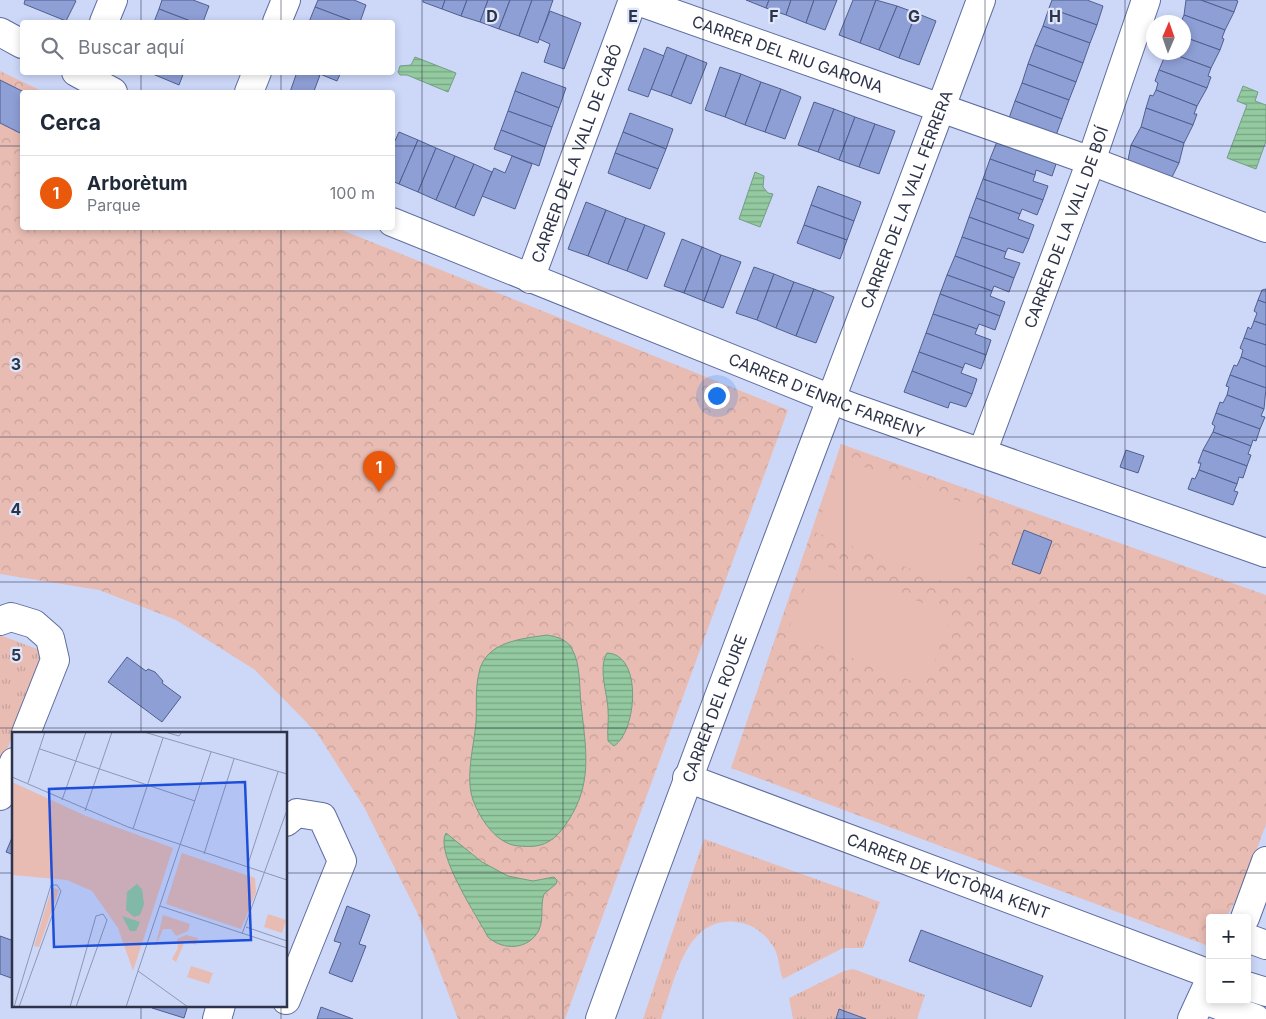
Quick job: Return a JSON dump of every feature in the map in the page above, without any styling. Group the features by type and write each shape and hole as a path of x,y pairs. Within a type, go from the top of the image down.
{"street":[{"path":"105,20 113,0"},
{"path":"278,20 286,0"},
{"name":"CARRER DEL RIU GARONA","path":"634,0 1091,161 1266,228"},
{"name":"CARRER DE LA VALL DE CABÓ","path":"530,279 634,0"},
{"name":"CARRER DE LA VALL FERRERA","path":"832,398 981,0"},
{"name":"CARRER DE LA VALL DE BOÍ","path":"982,453 1091,161 1146,0"},
{"path":"0,32 20,43"},
{"path":"83,75 109,90"},
{"path":"250,90 256,75"},
{"name":"CARRER D'ENRIC FARRENY","path":"395,223 530,279 832,398 982,453 1264,545"},
{"name":"CARRER DEL ROURE","path":"600,1019 688,778 832,398"},
{"path":"0,621 11,617 34,624 50,638 55,660 26,732"},
{"path":"0,796 12,767"},
{"name":"CARRER DE VICTÒRIA KENT","path":"688,778 1206,1001"},
{"path":"288,820 297,813 322,818 342,861 288,995"},
{"path":"1246,914 1266,861"},
{"path":"1251,939 1266,944"},
{"path":"1251,987 1266,992"},
{"name":"CARRER DE VICTÒRIA KENT","path":"1215,1004 1256,1019"},
{"path":"217,1019 221,1006"},
{"path":"278,1019 284,1006"}],"green space":[{"path":"0,71 40,90 20,90 20,230 342,230 788,410 565,1019 458,1019 417,912 364,807 317,733 255,670 176,620 99,590 0,574"},
{"path":"841,444 1266,595 1266,824 1241,893 1228,914 1206,914 1206,945 731,768"},
{"path":"842,459 991,513 963,589 815,532"},
{"path":"815,562 952,614 925,686 787,633"},
{"path":"0,635 45,652 14,732 12,732 12,737 0,768"},
{"path":"704,839 880,902 863,948 843,948 783,979 777,954 762,933 742,923 719,923 705,929 694,940 685,954 677,970 661,1019 643,1019"},
{"path":"853,969 925,995 917,1019 866,1019 840,1009 836,1019 793,1019 789,998 844,971"}],"shaded area":[{"path":"415,57 456,73 448,92 407,75 400,75 398,72 400,66 411,65"},
{"path":"1243,86 1258,92 1255,101 1266,105 1266,141 1256,169 1227,158 1247,105 1237,101"},
{"path":"755,172 764,176 763,187 768,193 773,194 760,227 739,219"},
{"path":"547,635 565,641 572,649 577,662 586,753 584,782 574,812 564,827 550,841 533,846 511,845 490,830 476,807 471,791 470,772 476,722 479,670 487,656 499,646 531,637"},
{"path":"607,653 619,657 627,666 633,694 628,725 622,738 614,746 608,741 608,709 603,673 604,659"},
{"path":"446,833 482,862 508,876 533,881 554,877 557,880 556,884 544,894 540,926 535,937 522,945 508,946 494,942 488,937 451,869 444,842"}],"building":[{"path":"25,0 76,1 66,20 24,4"},
{"path":"162,0 193,0 209,6 204,20 188,20 159,9"},
{"path":"318,0 354,0 366,5 361,20 350,20 315,7"},
{"path":"423,0 445,0 442,9 423,2"},
{"path":"445,0 467,0 461,16 442,9"},
{"path":"467,0 488,0 480,22 461,16"},
{"path":"488,0 510,0 499,29 480,22"},
{"path":"510,0 532,0 519,36 499,29"},
{"path":"532,0 553,0 538,43 519,36"},
{"path":"746,0 769,0 766,8"},
{"path":"769,0 791,0 786,15 766,8"},
{"path":"791,0 814,0 806,23 786,15"},
{"path":"814,0 837,0 825,30 806,23"},
{"path":"853,0 876,0 860,43 839,35"},
{"path":"876,0 897,6 879,50 860,43"},
{"path":"1052,0 1087,0 1103,6 1097,25 1049,8"},
{"path":"1186,0 1201,0 1234,12 1225,30 1191,18 1191,15 1184,15"},
{"path":"1201,0 1235,0 1238,1 1234,12"},
{"path":"897,6 916,13 899,58 879,50"},
{"path":"315,7 350,20 310,20"},
{"path":"1049,8 1097,25 1090,43 1043,26"},
{"path":"159,9 188,20 155,20"},
{"path":"550,11 581,23 564,69 544,62 550,44 539,39"},
{"path":"916,13 936,21 919,65 899,58"},
{"path":"1191,18 1225,30 1220,50 1191,40"},
{"path":"1043,26 1090,43 1083,63 1035,45"},
{"path":"1191,40 1220,50 1211,68 1189,60 1191,60"},
{"path":"1035,45 1083,63 1076,82 1028,64"},
{"path":"667,47 687,55 671,96 651,89"},
{"path":"644,48 664,56 648,97 628,90"},
{"path":"687,55 707,63 691,104 671,96"},
{"path":"1163,60 1189,60 1211,68 1208,76 1211,77 1207,88 1159,70"},
{"path":"1028,64 1076,82 1069,100 1022,83"},
{"path":"720,67 741,74 725,117 705,110"},
{"path":"1159,70 1207,88 1197,106 1156,90 1158,83 1155,81"},
{"path":"522,72 566,88 559,108 515,91"},
{"path":"741,74 761,82 745,125 725,117"},
{"path":"155,75 183,75 179,85"},
{"path":"296,75 320,75 314,90 291,90"},
{"path":"322,75 340,75 337,81"},
{"path":"0,80 20,90 20,133 0,123"},
{"path":"761,82 781,89 765,132 745,125"},
{"path":"1022,83 1069,100 1062,119 1015,101"},
{"path":"781,89 801,97 785,139 765,132"},
{"path":"1156,90 1197,106 1194,114 1197,114 1193,125 1146,108 1150,95 1153,96"},
{"path":"515,91 559,108 552,127 508,111"},
{"path":"1015,101 1062,119 1055,138 1008,121"},
{"path":"814,102 834,109 818,152 798,145"},
{"path":"1146,108 1193,125 1184,143 1141,127"},
{"path":"834,109 855,117 839,160 818,152"},
{"path":"508,111 552,127 545,147 501,130"},
{"path":"630,113 673,129 666,149 623,132"},
{"path":"855,117 875,124 859,167 839,160"},
{"path":"875,124 895,131 879,174 859,167"},
{"path":"1141,127 1184,143 1179,163 1131,145"},
{"path":"501,130 545,147 539,166 494,149"},
{"path":"399,132 418,140 399,184 395,182 395,141"},
{"path":"623,132 666,149 658,169 615,153"},
{"path":"998,139 1057,161 1052,176 1036,170 1035,175 990,159"},
{"path":"418,140 436,148 418,192 399,184"},
{"path":"1131,145 1179,163 1170,181 1127,165"},
{"path":"436,148 455,156 436,200 418,192"},
{"path":"615,153 658,169 650,189 608,173"},
{"path":"455,156 474,164 455,208 436,200"},
{"path":"512,156 532,164 515,209 482,196 494,168 505,173"},
{"path":"990,159 1035,175 1033,181 1048,186 1043,200 983,179"},
{"path":"474,164 492,172 474,216 455,208"},
{"path":"983,179 1043,200 1037,215 1022,209 1020,214 976,198"},
{"path":"818,186 861,202 854,221 811,205"},
{"path":"976,198 1020,214 1018,219 1034,225 1029,239 969,217"},
{"path":"586,202 606,210 588,256 568,249"},
{"path":"811,205 854,221 847,240 804,225"},
{"path":"606,210 626,218 608,264 588,256"},
{"path":"969,217 1029,239 1023,253 1008,248 1006,252 962,237"},
{"path":"626,218 645,225 627,271 608,264"},
{"path":"645,225 665,233 647,279 627,271"},
{"path":"804,225 847,240 840,259 797,243"},
{"path":"962,237 1006,252 1004,258 1020,263 1014,278 955,256"},
{"path":"682,239 702,247 684,293 664,286"},
{"path":"702,247 721,255 704,301 684,293"},
{"path":"721,255 741,262 723,308 704,301"},
{"path":"955,256 1014,278 1009,292 994,286 992,291 947,275"},
{"path":"754,267 774,274 757,320 736,313"},
{"path":"774,274 794,282 776,328 757,320"},
{"path":"947,275 992,291 990,296 1005,302 1000,316 940,294"},
{"path":"794,282 814,289 796,336 776,328"},
{"path":"814,289 834,297 816,343 796,336"},
{"path":"1266,289 1266,303 1258,300 1262,290"},
{"path":"940,294 1000,316 995,330 979,324 977,329 933,314"},
{"path":"1258,300 1266,303 1266,325 1254,321 1257,313 1254,311"},
{"path":"933,314 977,329 975,334 991,340 986,355 926,333"},
{"path":"1254,321 1266,325 1266,345 1244,338 1248,327 1251,329"},
{"path":"926,333 986,355 981,369 965,363 963,368 919,352"},
{"path":"1244,338 1266,345 1266,367 1241,357 1243,350 1240,348"},
{"path":"919,352 963,368 961,373 977,379 972,394 912,371"},
{"path":"1241,357 1266,367 1266,388 1230,375 1234,365 1237,366"},
{"path":"912,371 972,394 966,407 950,402 948,408 904,392"},
{"path":"1230,375 1266,388 1264,409 1227,395 1229,387 1226,386"},
{"path":"1227,395 1264,409 1261,416 1265,417 1260,429 1216,413 1220,402 1223,403"},
{"path":"1216,413 1260,429 1256,441 1253,440 1251,446 1213,432 1215,426 1212,424"},
{"path":"1213,432 1251,446 1248,454 1251,455 1247,466 1203,450"},
{"path":"1126,450 1144,456 1138,473 1120,467"},
{"path":"1203,450 1247,466 1243,478 1239,477 1237,484 1199,470 1201,463 1198,463"},
{"path":"1199,470 1237,484 1234,491 1238,492 1233,505 1188,489 1192,478 1195,479"},
{"path":"1024,530 1052,541 1040,574 1012,564"},
{"path":"127,657 146,671 148,669 155,672 163,681 162,683 181,697 162,722 108,682"},
{"path":"12,838 12,854 6,852"},
{"path":"347,906 370,915 359,944 366,946 352,982 329,973 341,943 334,941"},
{"path":"921,930 1043,976 1031,1007 909,961"},
{"path":"0,936 12,940 12,978 0,974"},
{"path":"153,1006 188,1006 184,1018 152,1008"},
{"path":"321,1007 353,1019 317,1019"},
{"path":"839,1009 866,1019 836,1019"}],"place":[{"name":"Arborètum","path":"379,492"}]}
